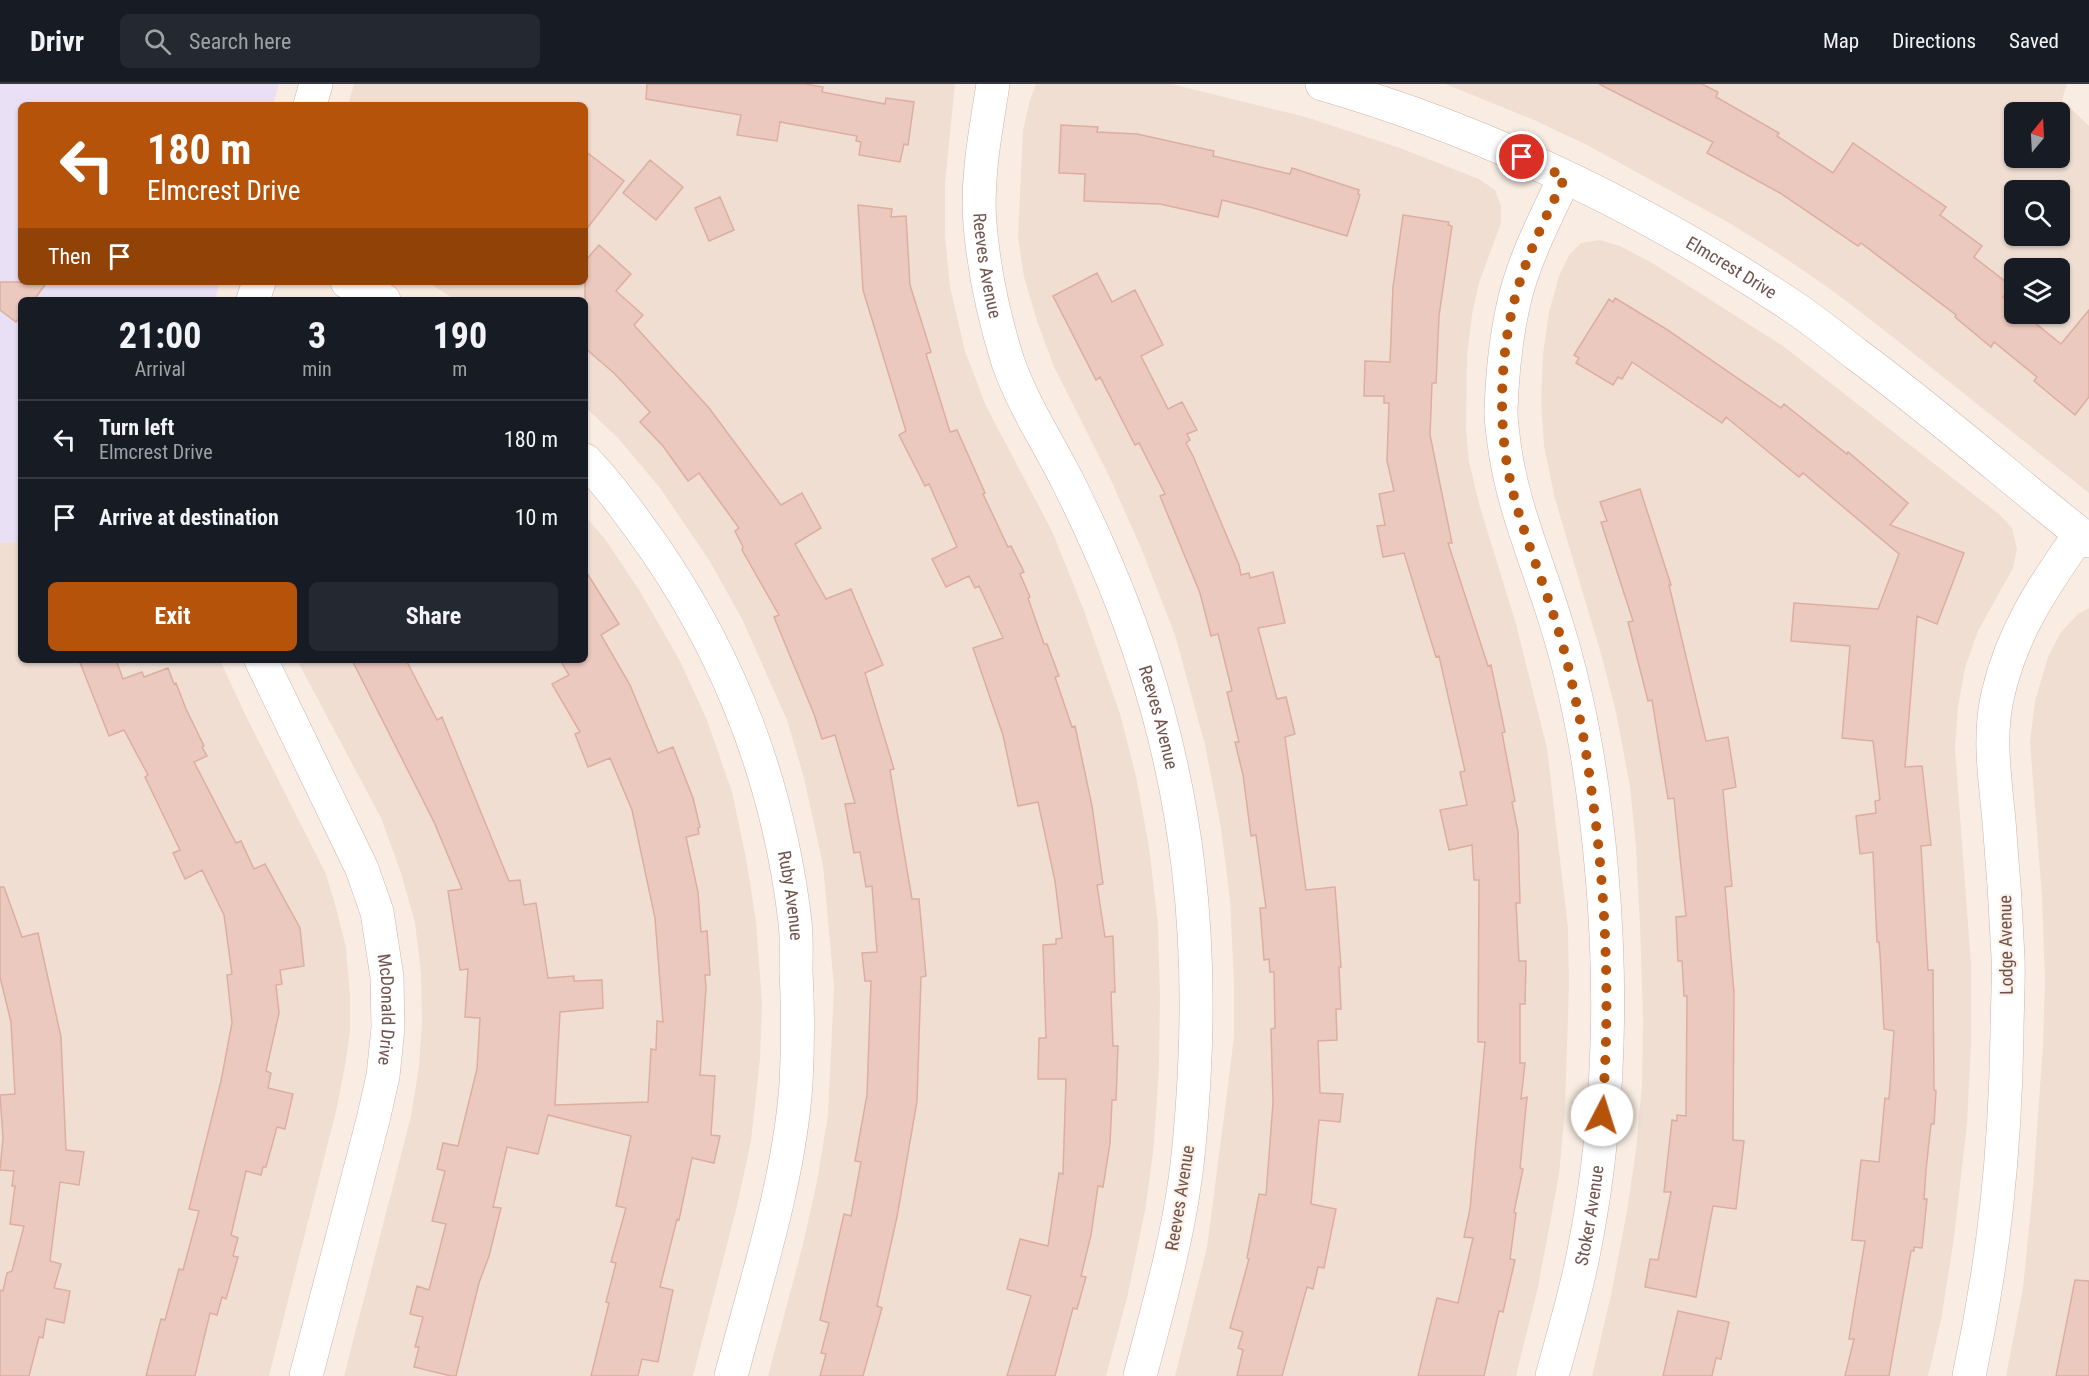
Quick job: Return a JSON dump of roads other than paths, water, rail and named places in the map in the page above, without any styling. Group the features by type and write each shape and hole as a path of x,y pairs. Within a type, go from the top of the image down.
{"street":[{"path":"311,102 316,84"},
{"name":"Reeves Avenue","path":"993,84 982,162 980,221 985,269 996,318 1009,364 1026,405 1067,480 1105,560 1143,659 1166,739 1179,796 1188,864 1197,996 1192,1118 1185,1180 1173,1245 1140,1376"},
{"name":"Elmcrest Drive","path":"1322,84 1405,111 1500,147 1632,210 1705,251 1799,311 1888,377 2085,538"},
{"name":"Stoker Avenue","path":"1552,1376 1582,1257 1596,1178 1606,1062 1607,986 1602,876 1579,712 1558,627 1524,528 1508,470 1501,415 1514,302 1542,224 1565,177"},
{"path":"353,285 378,297"},
{"name":"Ruby Avenue","path":"588,464 636,521 679,584 714,647 741,707 766,779 782,848 795,923 798,1005 796,1085 786,1155 772,1220 731,1376"},
{"name":"Lodge Avenue","path":"1969,1376 1991,1265 2006,1107 2008,960 1994,772 1993,735 1997,696 2006,664 2034,601 2085,538"},
{"name":"McDonald Drive","path":"262,663 362,869 377,912 387,976 388,1028 383,1076 306,1376"}]}
